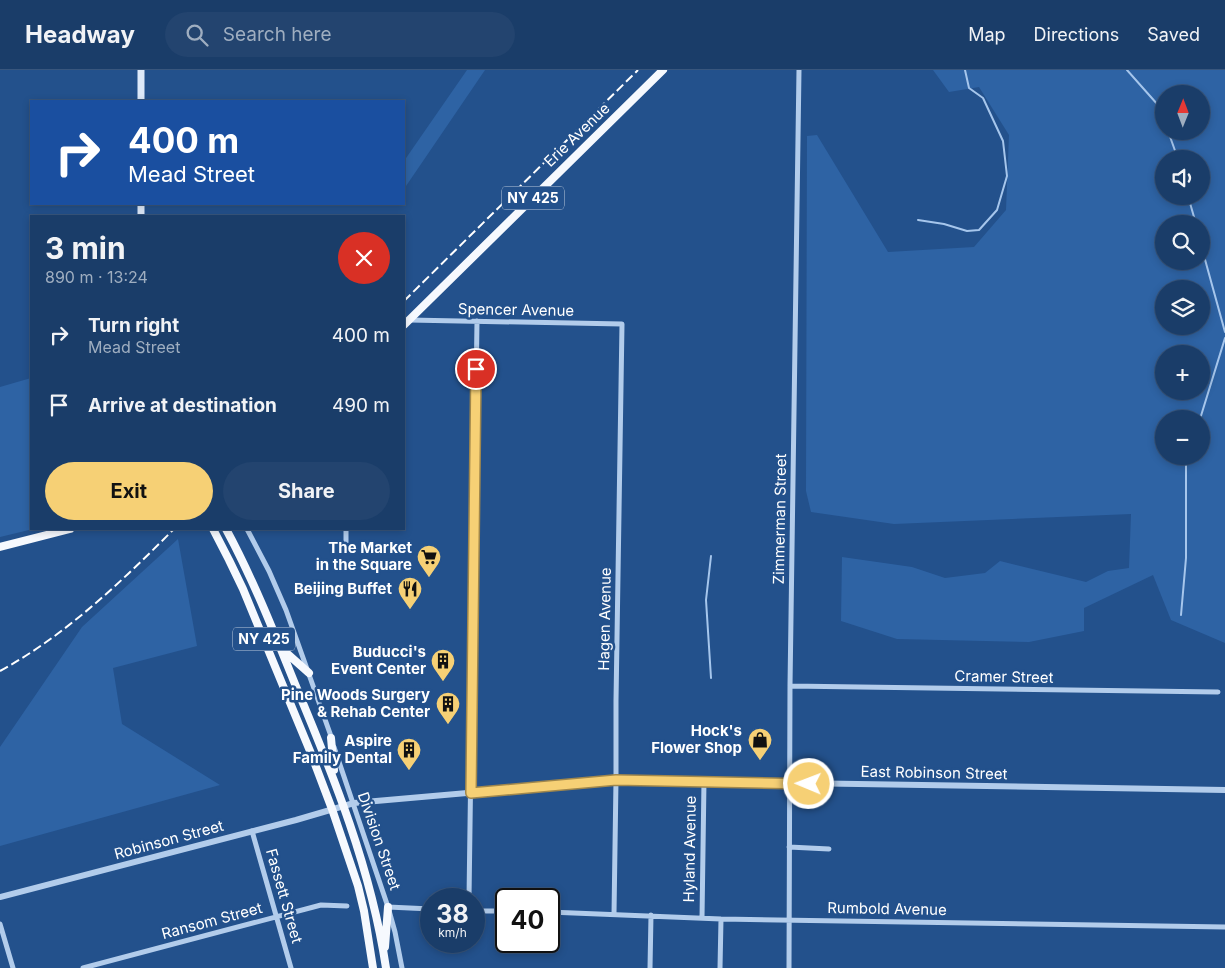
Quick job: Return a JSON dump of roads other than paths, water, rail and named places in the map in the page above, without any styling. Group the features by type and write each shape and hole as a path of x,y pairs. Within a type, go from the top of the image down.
{"main road":[{"path":"141,70 141,100"},
{"name":"Erie Avenue","path":"406,323 663,70"},
{"path":"0,547 66,530"},
{"name":"NY 425","path":"214,530 243,589 332,809 358,886 373,968"},
{"name":"NY 425","path":"227,530 248,572 336,784 364,866 376,912 386,968"},
{"path":"280,648 309,672"},
{"path":"331,738 336,784"},
{"path":"384,959 388,907"}],"street":[{"name":"Zimmerman Street","path":"789,968 790,686 800,70"},
{"path":"469,888 477,322"},
{"name":"Spencer Avenue","path":"406,323 622,324"},
{"name":"Hagen Avenue","path":"614,914 622,324"},
{"name":"Division Street","path":"248,530 282,601 309,672 388,907 402,968"},
{"path":"346,530 346,547"},
{"name":"Cramer Street","path":"790,686 1218,692"},
{"name":"East Robinson Street","path":"344,806 354,803 616,780 1225,790"},
{"name":"Hyland Avenue","path":"702,918 704,781"},
{"name":"Robinson Street","path":"0,897 344,806"},
{"name":"Fassett Street","path":"252,831 291,968"},
{"path":"789,847 829,849"},
{"name":"Ransom Street","path":"83,968 321,905 347,906"},
{"path":"388,907 420,908"},
{"name":"Rumbold Avenue","path":"560,912 721,919 1225,927"},
{"path":"650,968 651,915"},
{"path":"720,968 721,919"},
{"path":"0,924 13,968"}],"waterway":[{"path":"918,220 944,224 967,231 979,230 997,210 1007,176 1003,141 983,98 969,88 965,70"},
{"path":"1127,70 1155,102"},
{"path":"1171,140 1175,150"},
{"path":"1191,205 1193,215"},
{"path":"1208,270 1225,332"},
{"path":"1203,410 1225,338"},
{"path":"1181,615 1186,558 1186,465"},
{"path":"711,556 706,600 711,678"}],"railway":[{"path":"405,300 638,70"},
{"path":"0,671 48,641 70,624 113,588 173,530"}],"place":[{"name":"The Market in the Square","path":"429,578"},
{"name":"Beijing Buffet","path":"410,610"},
{"name":"Buducci's Event Center","path":"443,682"},
{"name":"Pine Woods Surgery & Rehab Center","path":"448,725"},
{"name":"Hock's Flower Shop","path":"760,761"},
{"name":"Aspire Family Dental","path":"409,771"}]}
